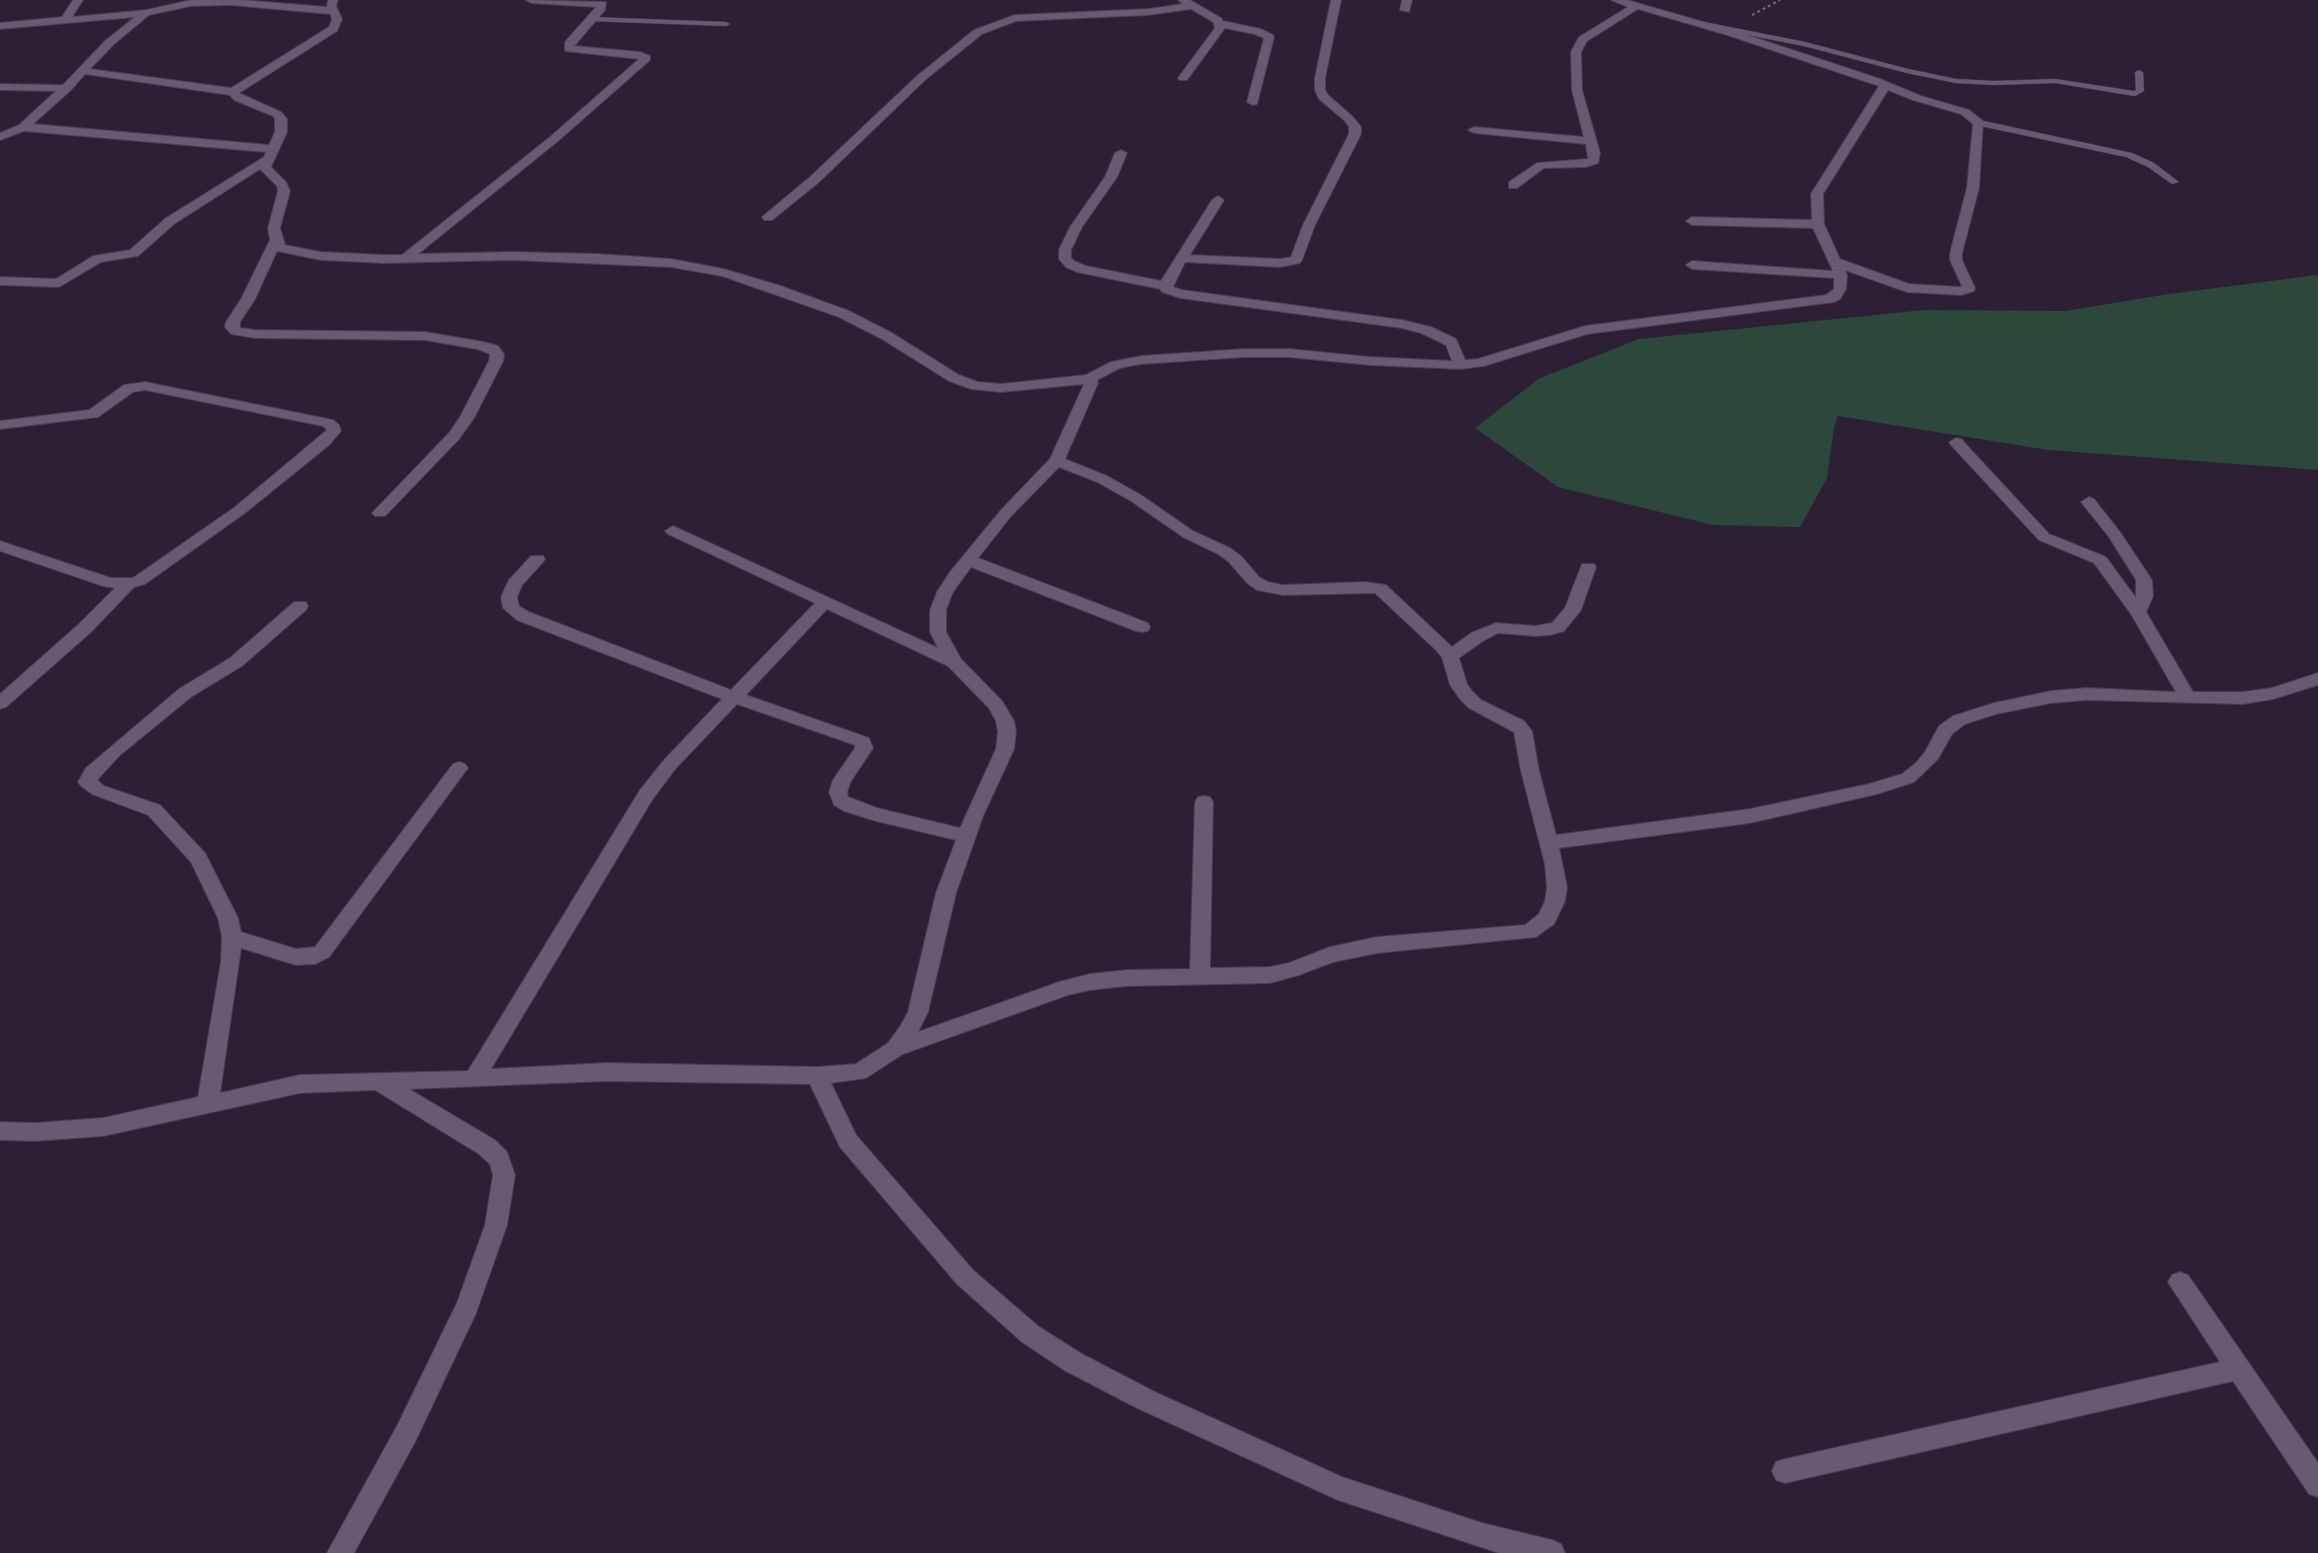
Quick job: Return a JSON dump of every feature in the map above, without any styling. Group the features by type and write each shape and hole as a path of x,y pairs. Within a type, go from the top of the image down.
{"street":[{"path":"65,20 78,0"},
{"path":"0,146 2,143 0,138 23,127 67,88 109,43 165,0"},
{"path":"405,259 554,139 644,61 645,56 640,55 569,49 569,44 602,8 602,4 531,0"},
{"path":"1181,258 1280,263 1296,260 1309,225 1355,134 1355,127 1349,119 1323,97 1320,90 1320,78 1336,0"},
{"path":"1616,0 1699,23 1917,98 1965,112 1979,123 1973,188 1956,253 1956,260 1970,288 1961,291 1906,288 1838,269 1692,266"},
{"path":"0,26 146,13 179,4 221,2 333,6 337,19 333,29 275,63 233,93"},
{"path":"768,217 814,180 921,78 978,32 1015,18 1148,12 1186,3 1220,24 1257,32 1269,38 1253,102"},
{"path":"1513,185 1541,165 1592,163 1594,153 1577,90 1576,52 1578,45 1591,33 1636,6"},
{"path":"1183,78 1212,40 1220,24"},
{"path":"83,71 233,93 238,98 277,114 281,119 282,132 270,154 266,171 282,184 284,191 274,228 276,240 281,248 321,256 405,259 522,256 598,258 671,263 724,273 844,314 887,336 954,378 976,386 1001,388 1089,379 1116,365 1141,360 1244,353 1289,353 1370,361 1460,365 1479,363 1585,330 1617,324 1829,299 1835,296 1840,289 1838,269 1818,224 1817,194 1885,86"},
{"path":"0,87 67,88"},
{"path":"23,127 270,154"},
{"path":"1474,130 1591,141"},
{"path":"1120,153 1112,177 1076,227 1065,250 1065,259 1070,264 1083,269 1166,286 1172,292 1180,294 1382,320 1418,328 1451,342 1460,365"},
{"path":"0,281 59,283 97,259 134,254 170,221 270,154"},
{"path":"1166,286 1218,200"},
{"path":"1692,221 1818,224"},
{"path":"276,240 252,291 233,322 232,327 236,331 255,334 425,336 479,345 493,349 497,354 496,361 467,418 454,436 380,513"},
{"path":"0,1131 35,1132 104,1127 300,1084 474,1079 606,1072 818,1076 859,1071 879,1062 895,1048 908,1031 918,1012 946,893 966,836 1005,748 1007,732 996,705 954,662 938,632 938,610 945,592 968,560 1006,513 1057,460 1091,383 1089,379"},
{"path":"0,425 84,416 99,411 129,388 145,386 328,423 334,428 324,442 240,510 149,576 128,584 109,583 0,546"},
{"path":"1956,442 2044,537 2100,560 2138,612 2188,698"},
{"path":"895,1048 1082,984 1127,978 1270,975 1292,970 1330,955 1377,945 1529,932 1547,919 1555,901 1557,887 1523,731 1518,725 1475,704 1459,685 1450,656 1442,646 1380,589 1365,587 1283,590 1263,586 1253,580 1224,551 1188,534 1136,498 1102,479 1057,460"},
{"path":"2089,502 2121,543 2144,580 2145,596 2138,612"},
{"path":"673,531 954,662"},
{"path":"537,559 515,583 509,597 511,608 523,616 734,697 849,735 863,742 864,748 842,780 838,792 840,800 850,806 966,836"},
{"path":"968,560 1142,627"},
{"path":"1450,656 1477,637 1496,628 1550,630 1558,627 1573,610 1587,567"},
{"path":"0,703 86,628 128,584"},
{"path":"474,1079 646,795 670,764 825,602"},
{"path":"208,1104 231,963 232,937 228,918 198,858 154,810 98,790 87,782 92,772 121,744 185,693 236,662 300,606"},
{"path":"1548,843 1750,816 1871,790 1908,778 1932,755 1945,730 1959,720 1994,709 2051,697 2087,694 2242,698 2273,693 2318,680"},
{"path":"232,937 288,955 305,957 322,952 459,768"},
{"path":"1200,976 1204,802"},
{"path":"818,1076 826,1101 848,1141 965,1276 1030,1335 1073,1362 1146,1400 1338,1488 1482,1536 1552,1553"},
{"path":"340,1553 406,1434 468,1305 496,1225 504,1176 499,1159 487,1147 379,1082"},
{"path":"2180,1282 2318,1485"},
{"path":"1785,1471 2238,1369"}],"lane":[{"path":"591,19 726,24"},
{"path":"1699,23 1805,44 1907,71 1956,81 2055,81 2135,94 2140,91 2139,72"},
{"path":"1979,123 2129,155 2151,165 2175,183"}],"path":[{"path":"1753,14 1780,0"}],"green space":[{"path":"2318,275 2318,470 2048,450 1838,416 1834,427 1827,478 1800,527 1713,525 1558,487 1475,428 1540,378 1639,339 1924,310 2066,311 2169,294"}]}
